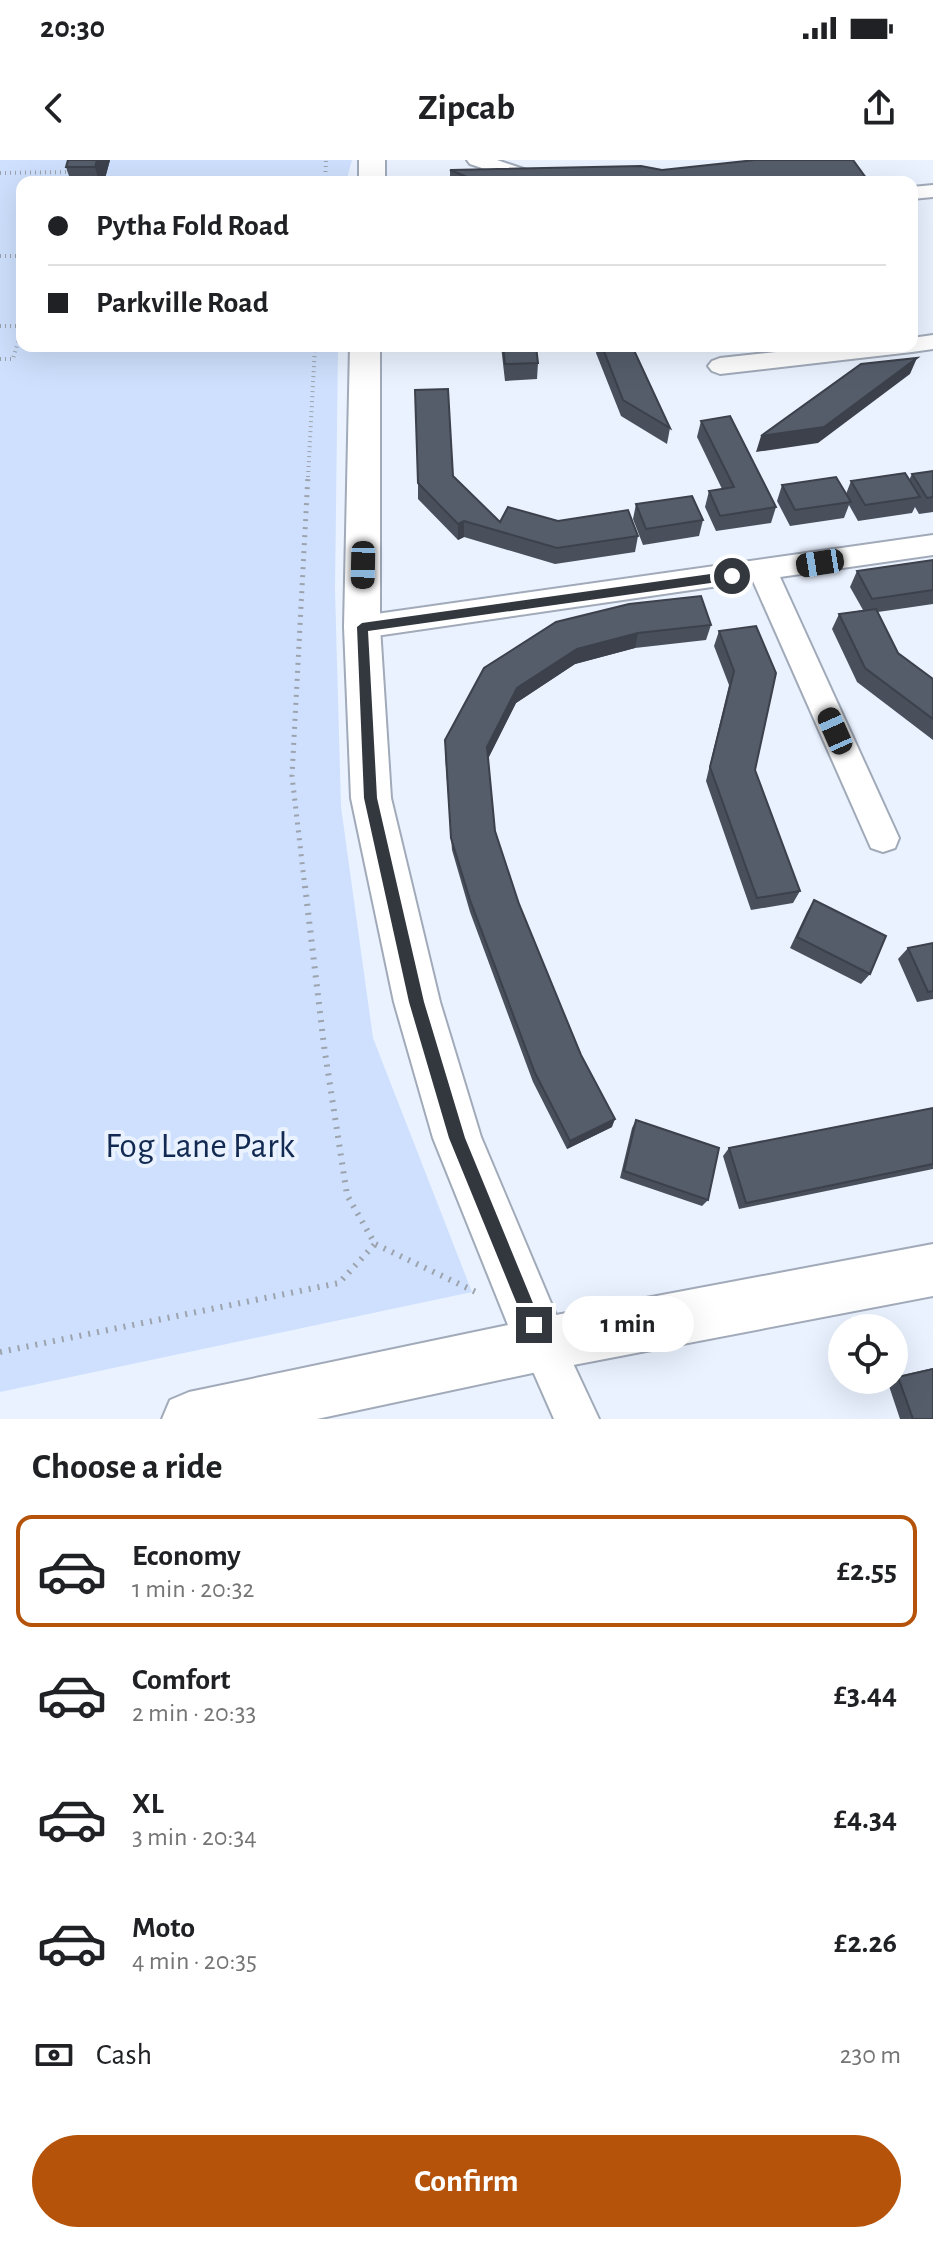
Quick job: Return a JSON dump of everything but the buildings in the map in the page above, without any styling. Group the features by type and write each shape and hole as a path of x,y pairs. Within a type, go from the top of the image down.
{"street":[{"path":"477,160 525,176"},
{"path":"365,352 362,627 371,798 417,1002 457,1138 577,1419"},
{"path":"720,366 845,352"},
{"path":"362,627 933,545"},
{"path":"763,571 883,838"},
{"path":"189,1419 534,1324 933,1270"}],"path":[{"path":"68,176 73,160"},
{"path":"0,173 69,172"},
{"path":"0,359 13,359 16,351"},
{"path":"315,352 292,776 324,1046 347,1195 375,1244 534,1324"},
{"path":"0,1352 339,1283 375,1244"}],"green space":[{"name":"Fog Lane Park","path":"0,160 352,160 348,176 16,176 16,352 338,352 335,590 341,807 373,1038 472,1292 0,1392"}],"route":[{"path":"534,1325 457,1138 417,1002 371,798 362,627 732,576"}]}
